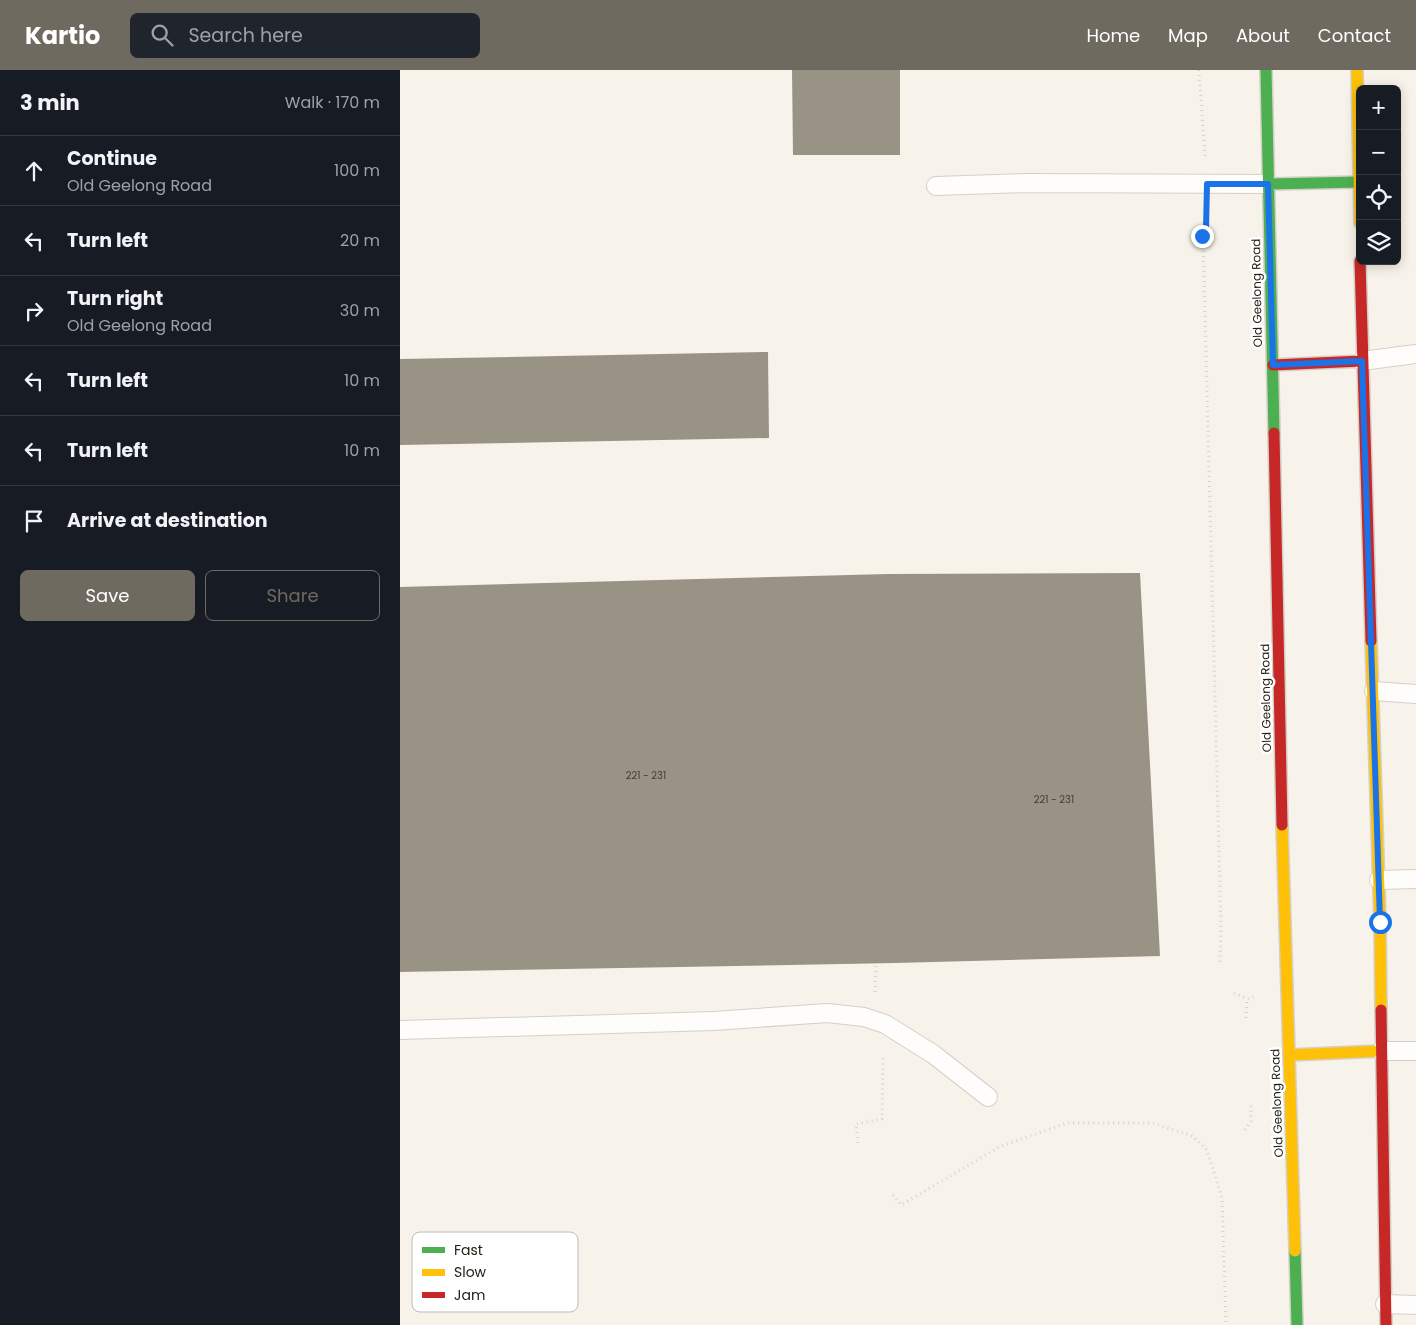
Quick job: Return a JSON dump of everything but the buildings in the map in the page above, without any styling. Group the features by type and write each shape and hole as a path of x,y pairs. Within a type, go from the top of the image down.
{"main road":[{"name":"Old Geelong Road","path":"1266,70 1297,1325"},
{"path":"1357,70 1359,175"},
{"path":"1268,184 1356,182"},
{"path":"1360,265 1379,880 1386,1325"},
{"path":"1273,365 1362,361"},
{"path":"1289,1055 1381,1051"}],"lane":[{"path":"936,186 1027,183 1268,184"},
{"path":"1362,361 1416,354"},
{"path":"1374,691 1416,694"},
{"path":"1379,880 1416,879"},
{"path":"400,1030 714,1021 827,1013 864,1017 885,1024 933,1054 988,1097"},
{"path":"1381,1051 1416,1051"},
{"path":"1385,1304 1416,1305"}],"path":[{"path":"1199,70 1207,184 1206,229 1202,236 1221,928 1220,962"},
{"path":"875,993 876,963"},
{"path":"1234,993 1247,999 1261,994"},
{"path":"1246,1018 1247,999"},
{"path":"858,1143 856,1124 882,1119 883,1052"},
{"path":"1245,1130 1251,1121 1251,1105"},
{"path":"893,1195 900,1205 1001,1146 1067,1123 1152,1123 1193,1136 1207,1150 1222,1198 1226,1325"}],"traffic: fast":[{"path":"1266,70 1274,433"},
{"path":"1268,184 1356,182"},
{"path":"1295,1251 1297,1325"}],"traffic: slow":[{"path":"1357,70 1360,220"},
{"path":"1371,641 1381,1010"},
{"path":"1282,825 1295,1251"},
{"path":"1289,1055 1381,1051"}],"traffic: jam":[{"path":"1360,265 1371,641"},
{"path":"1273,365 1362,361"},
{"path":"1274,433 1282,825"},
{"path":"1381,1010 1386,1325"}],"route":[{"path":"1202,236 1206,229 1207,184 1268,184 1273,365 1362,361 1380,922"}]}
